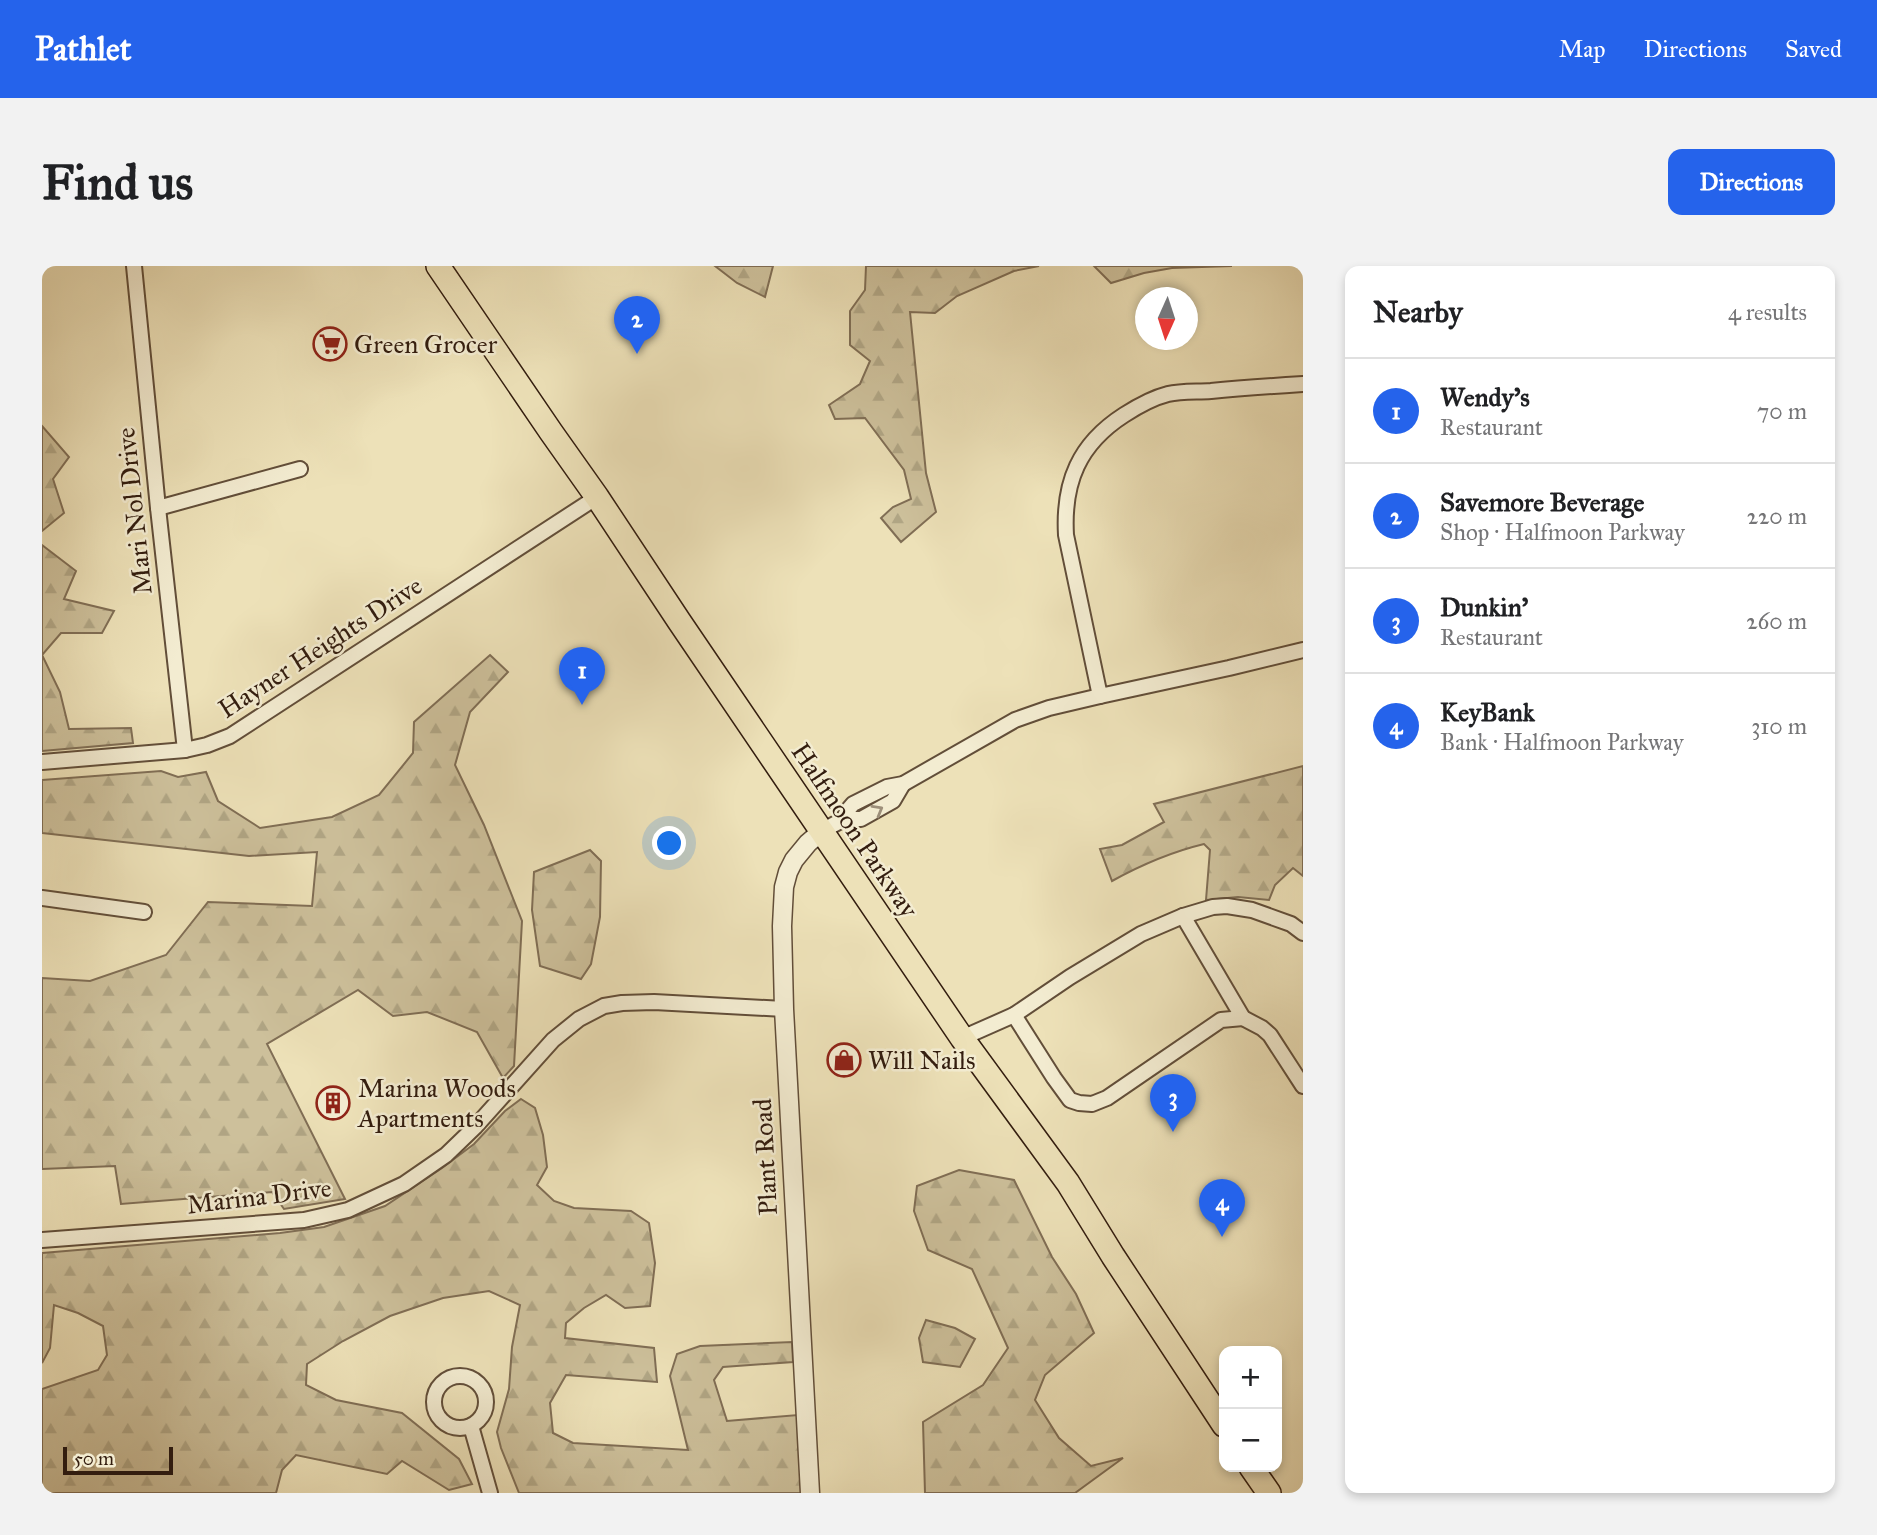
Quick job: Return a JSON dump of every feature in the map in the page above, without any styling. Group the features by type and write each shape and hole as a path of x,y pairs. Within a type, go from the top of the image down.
{"main road":[{"name":"Halfmoon Parkway","path":"438,266 597,496 962,1038 1068,1183 1219,1417"},
{"path":"1254,1472 1269,1493"}],"street":[{"name":"Mari Nol Drive","path":"134,266 185,750"},
{"path":"1100,696 1066,534 1065,513 1073,474 1084,454 1095,438 1113,422 1143,403 1169,394 1303,384"},
{"path":"158,508 300,469"},
{"name":"Hayner Heights Drive","path":"42,762 185,750 230,736 597,496"},
{"path":"822,831 844,819 853,804 887,787 903,784 1015,720 1049,708 1303,650"},
{"name":"Plant Road","path":"810,1493 783,1009 782,926 784,887 788,872 808,843 822,831"},
{"path":"42,898 144,912"},
{"path":"962,1038 1014,1015 1141,934 1213,907 1252,910 1276,917 1303,933"},
{"path":"1184,916 1243,1018 1270,1035 1303,1086"},
{"name":"Marina Drive","path":"42,1240 293,1221 348,1210 404,1184 446,1155 475,1127 553,1040 579,1019 604,1006 654,1002 783,1009"},
{"path":"1014,1015 1070,1100 1092,1104 1107,1098 1221,1020 1243,1018"},
{"path":"471,1426 490,1493"}],"green space":[{"path":"715,266 773,266 765,297 737,283"},
{"path":"866,266 1039,266 1014,271 957,296 935,313 910,312 926,473 936,512 901,542 881,518 893,507 911,499 904,470 865,418 835,419 829,405 860,384 870,361 850,345 850,311 865,290"},
{"path":"1094,266 1232,266 1172,268 1111,283"},
{"path":"42,426 69,457 53,479 64,513 42,531"},
{"path":"42,545 76,571 64,599 114,611 102,633 61,633 42,655"},
{"path":"42,655 60,692 69,729 131,728 133,743 42,751"},
{"path":"490,655 508,672 470,712 455,765 484,825 522,921 514,1066 503,1078 477,1032 427,1012 393,1016 358,990 267,1044 345,1199 284,1209 272,1192 121,1204 115,1166 42,1169 42,978 90,981 166,955 208,902 312,906 317,852 249,856 42,833 42,780 161,771 178,777 206,772 218,801 260,828 332,817 379,795 413,753 414,722"},
{"path":"1303,766 1303,876 1293,868 1275,885 1269,900 1238,897 1206,900 1210,850 1204,844 1156,860 1112,881 1100,849 1122,845 1164,822 1154,804"},
{"path":"590,850 601,861 600,917 591,964 581,979 540,966 532,910 534,872"},
{"path":"521,1099 535,1108 543,1135 547,1167 537,1185 554,1201 574,1208 631,1211 649,1223 655,1263 650,1306 625,1308 606,1295 566,1323 565,1338 654,1348 657,1382 566,1375 550,1403 553,1433 573,1443 688,1450 670,1376 677,1354 700,1346 792,1342 793,1362 723,1367 714,1380 727,1421 798,1415 803,1493 519,1493 497,1432 509,1389 512,1347 520,1305 489,1291 443,1298 390,1316 307,1364 306,1385 336,1400 402,1413 459,1459 472,1484 449,1490 402,1461 387,1474 296,1455 282,1470 276,1493 42,1493 42,1389 98,1370 107,1355 103,1326 78,1313 54,1305 50,1348 42,1363 42,1253 324,1227 385,1206 474,1144 505,1111"},
{"path":"959,1170 1014,1180 1052,1257 1076,1294 1094,1333 1045,1375 1035,1400 1059,1438 1091,1466 1123,1458 1075,1493 925,1493 923,1422 983,1385 1008,1348 972,1269 928,1250 914,1211 917,1186"},
{"path":"926,1320 955,1328 975,1339 960,1367 923,1362 919,1338"}],"place":[{"name":"Green Grocer","path":"330,344"},
{"name":"Savemore Beverage","path":"637,354"},
{"name":"Wendy's","path":"582,705"},
{"name":"Will Nails","path":"844,1060"},
{"name":"Marina Woods Apartments","path":"333,1103"},
{"name":"Dunkin'","path":"1173,1132"},
{"name":"KeyBank","path":"1222,1237"}]}
